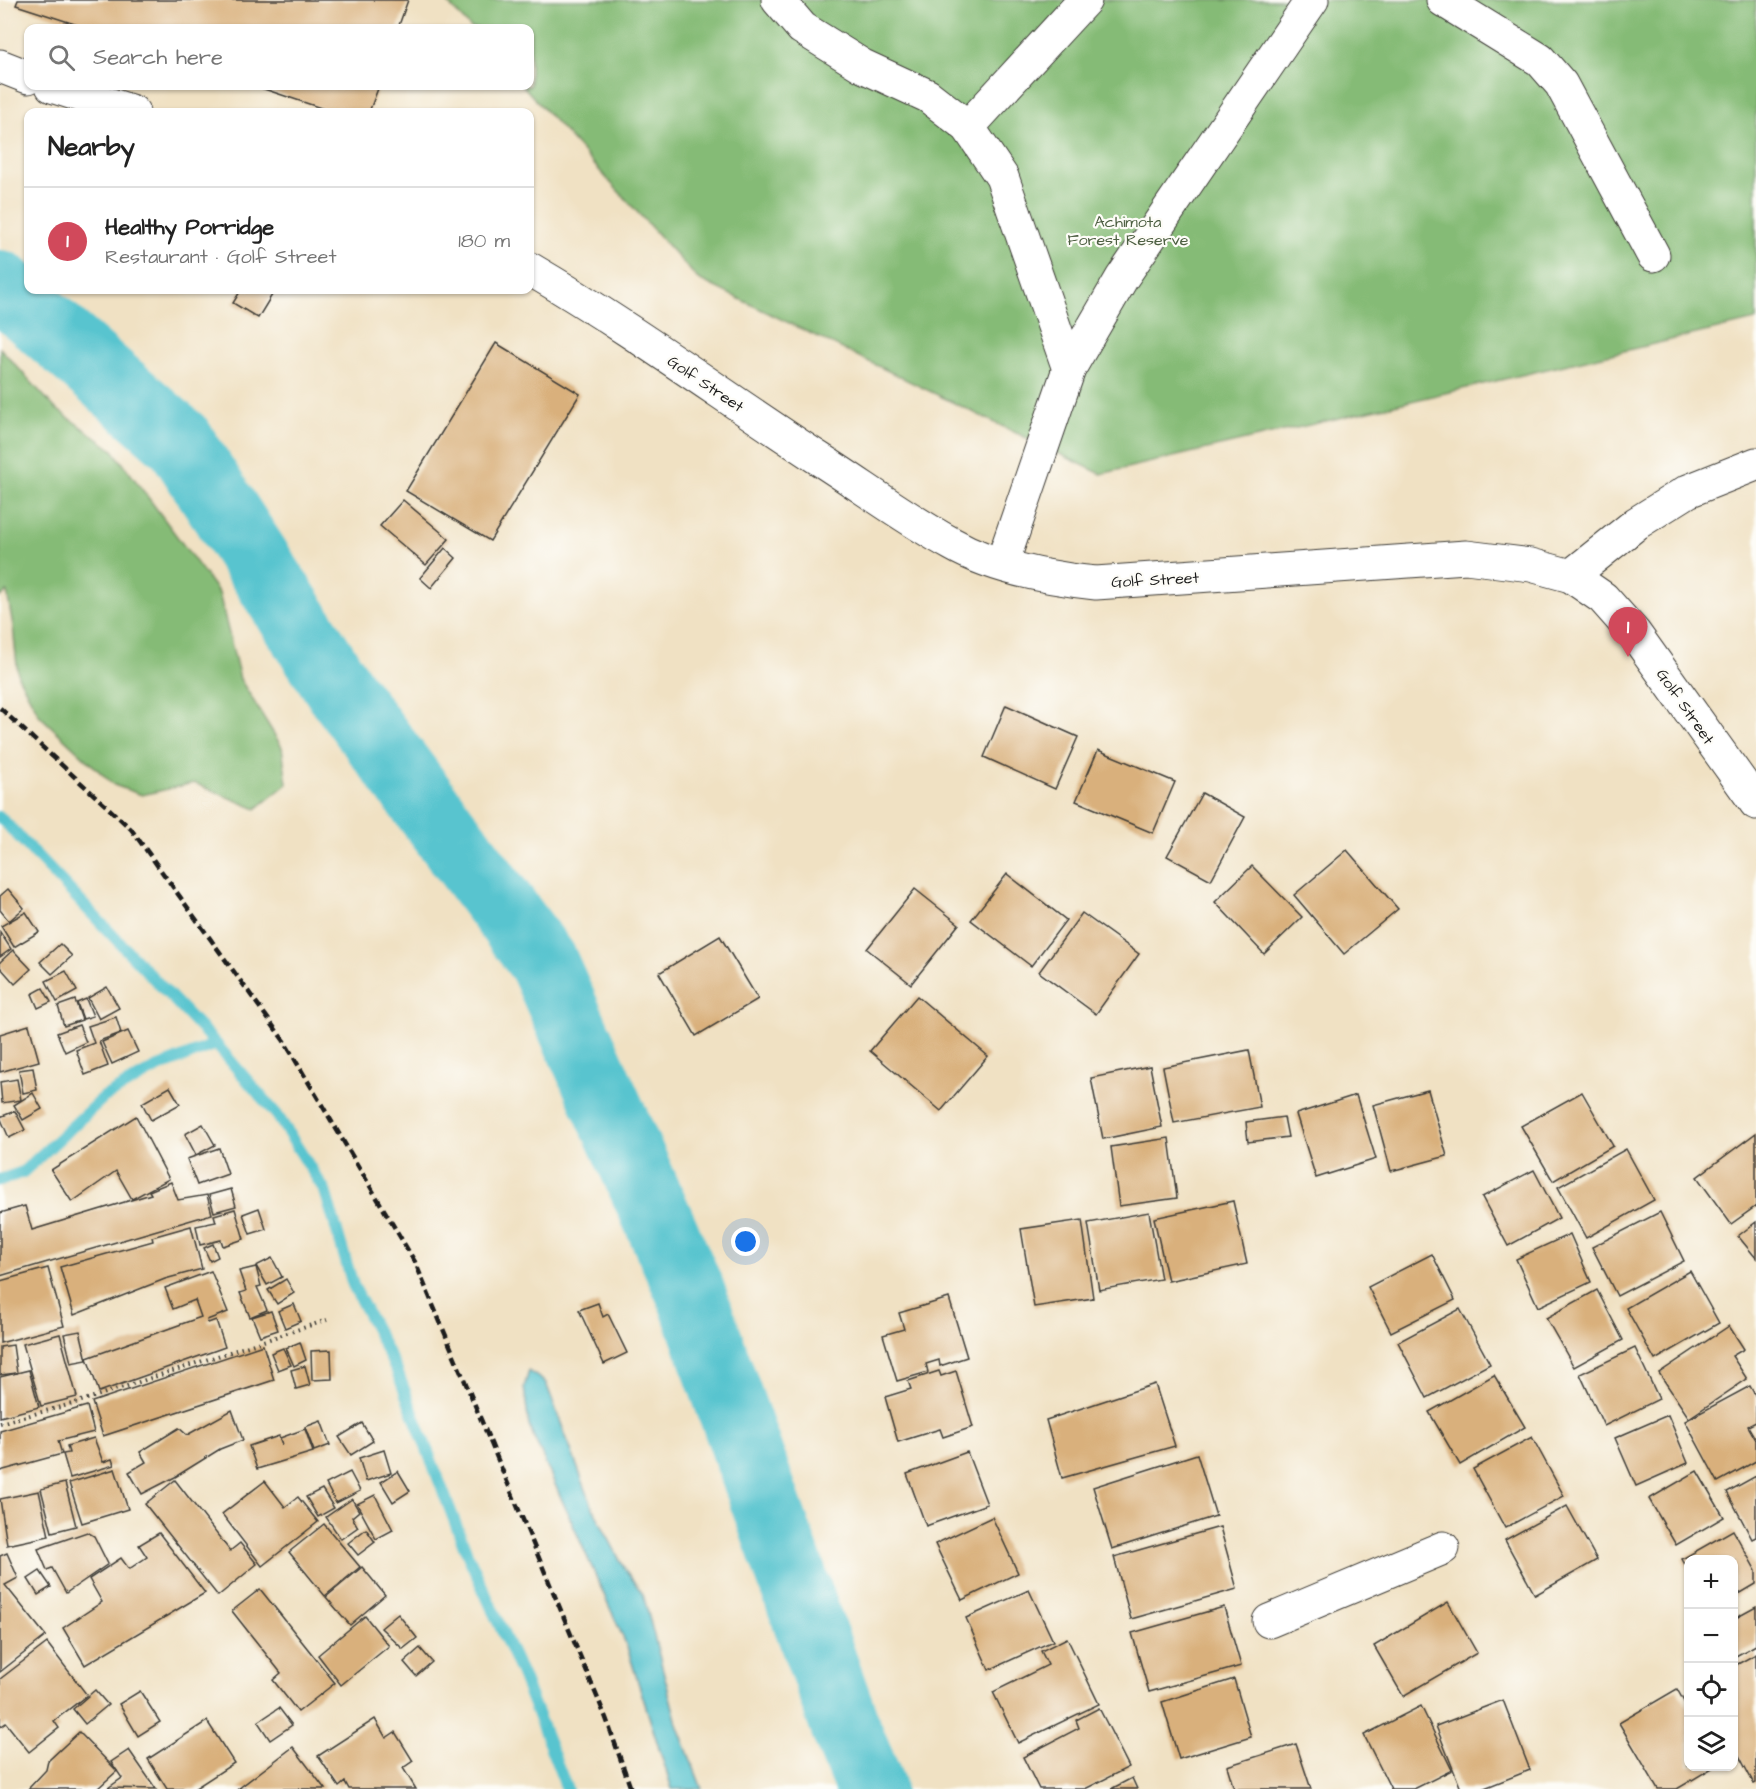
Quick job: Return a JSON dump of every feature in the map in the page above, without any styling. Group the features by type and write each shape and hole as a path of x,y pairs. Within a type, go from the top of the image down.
{"street":[{"path":"778,0 802,28 863,66 928,96 968,128 1002,177 1069,369"},
{"path":"968,128 1084,0"},
{"path":"1002,564 1069,369 1122,278 1312,0"},
{"path":"1443,0 1540,60 1561,84 1653,255"},
{"path":"0,66 24,75"},
{"path":"64,90 121,108"},
{"name":"Golf Street","path":"534,271 591,305 774,429 953,545 1002,564 1055,579 1096,583 1466,557 1531,565 1572,576 1604,598 1635,634 1756,803"},
{"path":"1572,576 1637,523 1688,491 1756,464"},
{"path":"1269,1621 1443,1548"}],"path":[{"path":"0,1422 72,1404 327,1320"}],"green space":[{"name":"Achimota Forest Reserve","path":"445,0 1756,0 1756,320 1101,474 698,279 527,90 534,90 534,24 467,24"},
{"path":"0,348 55,408 113,450 219,593 240,679 282,747 287,784 256,809 194,783 142,795 114,785 40,716 18,676 7,592 0,597"}],"water":[{"path":"529,1371 546,1383 592,1506 624,1568 643,1594 678,1727 702,1789 672,1789 626,1644 529,1426 524,1387"}],"building":[{"path":"18,0 408,0 399,24 75,24 16,5"},
{"path":"267,90 377,90 371,108 321,108"},
{"path":"239,294 273,294 258,318 233,303"},
{"path":"496,343 580,394 490,541 406,491"},
{"path":"403,500 449,539 426,565 380,526"},
{"path":"445,548 456,558 431,588 420,578"},
{"path":"1006,705 1078,737 1055,789 984,757"},
{"path":"1098,750 1175,782 1153,833 1076,801"},
{"path":"1202,793 1245,817 1211,880 1167,856"},
{"path":"1347,850 1398,909 1344,954 1294,895"},
{"path":"1252,866 1302,917 1264,954 1215,902"},
{"path":"1007,874 1066,920 1031,966 971,920"},
{"path":"8,889 24,908 9,921 0,910 0,896"},
{"path":"915,889 959,924 911,984 867,949"},
{"path":"26,912 39,932 14,947 1,926"},
{"path":"1082,913 1139,954 1096,1014 1039,972"},
{"path":"0,932 11,949 0,957"},
{"path":"720,936 758,999 696,1036 659,973"},
{"path":"60,944 72,956 52,974 40,962"},
{"path":"13,950 31,969 15,984 0,967 0,962"},
{"path":"66,971 77,991 57,1002 46,981"},
{"path":"107,987 119,1008 99,1019 88,998"},
{"path":"43,988 51,1002 38,1008 32,994"},
{"path":"917,996 988,1056 941,1111 870,1051"},
{"path":"86,999 93,1016 83,1019 77,1003"},
{"path":"75,1000 82,1020 64,1026 58,1006"},
{"path":"116,1017 121,1033 99,1041 108,1066 85,1075 76,1050 94,1043 88,1026"},
{"path":"29,1025 39,1061 0,1072 0,1034"},
{"path":"79,1025 86,1042 65,1052 57,1033"},
{"path":"128,1031 138,1052 112,1064 102,1042"},
{"path":"1249,1050 1260,1107 1174,1123 1163,1067"},
{"path":"1150,1066 1162,1127 1103,1139 1091,1078"},
{"path":"33,1068 37,1090 23,1093 19,1070"},
{"path":"17,1079 21,1100 2,1103 0,1082"},
{"path":"170,1087 180,1104 151,1120 142,1103"},
{"path":"1428,1090 1447,1156 1391,1171 1373,1105"},
{"path":"1582,1092 1613,1146 1553,1181 1521,1126"},
{"path":"33,1093 42,1109 23,1120 14,1105"},
{"path":"1356,1095 1376,1159 1316,1178 1296,1114"},
{"path":"15,1111 25,1130 9,1138 0,1117"},
{"path":"136,1116 169,1179 132,1199 116,1171 72,1202 51,1170"},
{"path":"1284,1117 1288,1137 1248,1142 1246,1122"},
{"path":"203,1124 215,1145 196,1155 185,1134"},
{"path":"1756,1133 1756,1206 1731,1224 1697,1177"},
{"path":"1169,1138 1177,1198 1119,1206 1111,1147"},
{"path":"219,1148 228,1174 197,1185 187,1159"},
{"path":"1626,1149 1654,1200 1586,1238 1558,1187"},
{"path":"1534,1170 1559,1218 1508,1246 1482,1197"},
{"path":"171,1182 178,1200 207,1195 212,1214 0,1276 0,1213 25,1206 32,1230 151,1194 149,1191"},
{"path":"231,1189 236,1206 214,1212 209,1195"},
{"path":"1233,1201 1247,1264 1168,1281 1154,1218"},
{"path":"259,1208 266,1229 250,1234 243,1214"},
{"path":"235,1209 244,1239 223,1246 221,1240 200,1245 196,1226 216,1222 214,1215"},
{"path":"1149,1212 1161,1279 1099,1290 1088,1223"},
{"path":"1660,1212 1684,1261 1617,1296 1592,1247"},
{"path":"1082,1220 1093,1298 1034,1307 1021,1229"},
{"path":"1756,1222 1756,1258 1738,1236"},
{"path":"191,1226 202,1269 165,1279 74,1315 60,1267 153,1241 152,1237"},
{"path":"1570,1234 1591,1282 1538,1307 1516,1259"},
{"path":"213,1244 218,1257 210,1261 204,1248"},
{"path":"1432,1254 1455,1300 1391,1332 1368,1287"},
{"path":"272,1258 282,1277 267,1285 256,1266"},
{"path":"256,1267 261,1286 257,1287 267,1310 250,1317 240,1293 246,1291 239,1271"},
{"path":"48,1268 64,1326 0,1343 0,1281"},
{"path":"211,1271 228,1312 207,1320 208,1323 216,1320 225,1347 99,1392 87,1358 201,1317 195,1300 173,1309 165,1288"},
{"path":"1690,1271 1719,1323 1655,1360 1626,1308"},
{"path":"286,1279 294,1293 277,1304 268,1290"},
{"path":"1597,1290 1623,1340 1574,1367 1546,1318"},
{"path":"949,1298 967,1357 940,1366 939,1360 926,1364 928,1372 897,1381 883,1335 904,1329 899,1313"},
{"path":"598,1303 603,1317 608,1314 627,1353 604,1364 579,1310"},
{"path":"294,1304 301,1321 285,1328 278,1311"},
{"path":"1460,1309 1490,1364 1427,1398 1398,1342"},
{"path":"271,1311 278,1330 260,1336 252,1317"},
{"path":"1729,1326 1744,1349 1732,1356 1747,1379 1689,1418 1659,1373"},
{"path":"80,1331 87,1360 71,1363 64,1334"},
{"path":"60,1334 77,1397 41,1406 23,1344"},
{"path":"300,1342 306,1360 294,1366 286,1348"},
{"path":"13,1345 17,1373 0,1375 0,1347"},
{"path":"263,1345 274,1380 103,1436 92,1402"},
{"path":"283,1348 291,1365 278,1370 271,1353"},
{"path":"1635,1348 1659,1399 1604,1426 1580,1374"},
{"path":"331,1350 332,1379 312,1380 311,1351"},
{"path":"305,1366 310,1385 296,1389 291,1370"},
{"path":"29,1370 39,1407 0,1417 0,1377"},
{"path":"939,1371 941,1376 956,1371 973,1427 943,1437 940,1429 898,1442 885,1397 911,1389 908,1381"},
{"path":"1494,1375 1525,1427 1460,1465 1429,1412"},
{"path":"1155,1384 1175,1446 1062,1478 1046,1420"},
{"path":"1750,1386 1756,1397 1756,1422 1748,1426 1756,1440 1756,1461 1718,1482 1685,1421"},
{"path":"87,1406 94,1432 58,1441 62,1454 0,1471 0,1431"},
{"path":"232,1410 243,1440 220,1449 142,1494 129,1472 146,1462 140,1452 179,1428 187,1435"},
{"path":"1668,1415 1688,1463 1636,1486 1615,1438"},
{"path":"321,1421 330,1445 314,1451 305,1427"},
{"path":"362,1423 373,1441 351,1455 339,1437"},
{"path":"305,1429 313,1452 257,1469 249,1446 279,1436 282,1445 280,1438"},
{"path":"1532,1437 1564,1496 1505,1528 1473,1469"},
{"path":"94,1438 103,1462 112,1459 114,1465 70,1478 63,1454 69,1453 67,1446"},
{"path":"384,1450 391,1473 366,1481 359,1458"},
{"path":"967,1452 987,1504 926,1526 907,1474"},
{"path":"1197,1454 1216,1516 1112,1549 1093,1487"},
{"path":"115,1469 128,1509 82,1523 69,1483"},
{"path":"398,1471 410,1491 393,1502 381,1482"},
{"path":"1697,1471 1724,1517 1676,1545 1649,1499"},
{"path":"350,1472 360,1491 336,1503 326,1484"},
{"path":"1756,1476 1756,1537 1752,1539 1727,1492"},
{"path":"175,1480 230,1551 240,1543 257,1564 218,1596 145,1504"},
{"path":"265,1481 285,1507 298,1497 318,1522 262,1566 222,1514"},
{"path":"65,1483 76,1526 52,1532 41,1489"},
{"path":"322,1489 334,1508 318,1517 306,1497"},
{"path":"39,1491 49,1536 7,1545 0,1499"},
{"path":"375,1495 393,1530 376,1539 357,1504"},
{"path":"352,1499 359,1511 352,1517 358,1527 341,1539 326,1517"},
{"path":"1567,1506 1597,1560 1535,1595 1505,1540"},
{"path":"992,1517 1018,1573 962,1600 935,1544"},
{"path":"324,1524 360,1567 325,1596 289,1552"},
{"path":"1220,1527 1237,1589 1131,1619 1114,1557"},
{"path":"366,1529 375,1542 358,1555 348,1543"},
{"path":"1733,1530 1756,1571 1756,1584 1738,1595 1738,1555 1689,1555"},
{"path":"87,1532 94,1536 108,1564 66,1593 52,1568 47,1570 38,1549"},
{"path":"159,1533 205,1593 85,1665 63,1628 102,1602 89,1579 121,1558 129,1569 147,1557 139,1545"},
{"path":"7,1553 18,1578 5,1585 46,1636 0,1672 0,1556"},
{"path":"362,1567 385,1595 350,1625 326,1597"},
{"path":"40,1571 51,1587 38,1595 28,1579"},
{"path":"260,1589 335,1683 298,1712 273,1680 281,1673 232,1611"},
{"path":"1029,1590 1053,1641 989,1670 966,1618"},
{"path":"1448,1602 1477,1653 1403,1696 1374,1646"},
{"path":"1224,1607 1241,1666 1149,1692 1132,1633"},
{"path":"1756,1607 1756,1645 1738,1655 1738,1617"},
{"path":"398,1614 417,1638 403,1649 381,1628"},
{"path":"365,1616 389,1646 341,1685 318,1655"},
{"path":"1067,1638 1099,1704 1018,1743 993,1692 1048,1665 1041,1651"},
{"path":"47,1643 87,1695 54,1721 59,1728 29,1752 6,1723 0,1727 0,1679"},
{"path":"420,1648 432,1662 416,1676 404,1662"},
{"path":"1756,1654 1756,1783 1754,1784 1738,1754 1738,1664"},
{"path":"1234,1679 1251,1737 1179,1759 1162,1702"},
{"path":"1677,1689 1684,1702 1684,1771 1707,1771 1677,1789 1658,1789 1619,1723"},
{"path":"95,1690 108,1705 85,1724 73,1709"},
{"path":"140,1691 160,1722 138,1736 119,1704"},
{"path":"1503,1700 1530,1770 1482,1789 1461,1789 1436,1726"},
{"path":"1421,1706 1452,1770 1414,1789 1391,1789 1364,1735"},
{"path":"279,1708 292,1725 270,1740 258,1722"},
{"path":"1099,1708 1129,1767 1085,1789 1039,1789 1023,1757 1079,1728 1076,1720"},
{"path":"375,1719 386,1738 395,1732 413,1761 403,1768 416,1789 349,1789 345,1782 339,1787 318,1756"},
{"path":"207,1721 234,1763 194,1789 167,1789 148,1759"},
{"path":"79,1732 117,1771 97,1789 28,1789 46,1770 48,1761"},
{"path":"1296,1744 1311,1789 1234,1789 1227,1766"},
{"path":"293,1747 325,1789 238,1789"},
{"path":"129,1750 156,1789 108,1788 122,1778 111,1762"},
{"path":"1132,1778 1137,1789 1111,1789"}],"waterway":[{"path":"0,285 180,442 342,693 543,962 690,1291 848,1734 871,1789"},
{"path":"0,817 216,1044 277,1115 325,1191 353,1285 397,1371 466,1551 522,1675 567,1789"},
{"path":"0,1180 23,1172 104,1097 156,1068 216,1044"}],"railway":[{"path":"0,708 131,829 284,1041 415,1262 606,1718 631,1789"}],"place":[{"name":"Healthy Porridge","path":"1628,657"}]}
